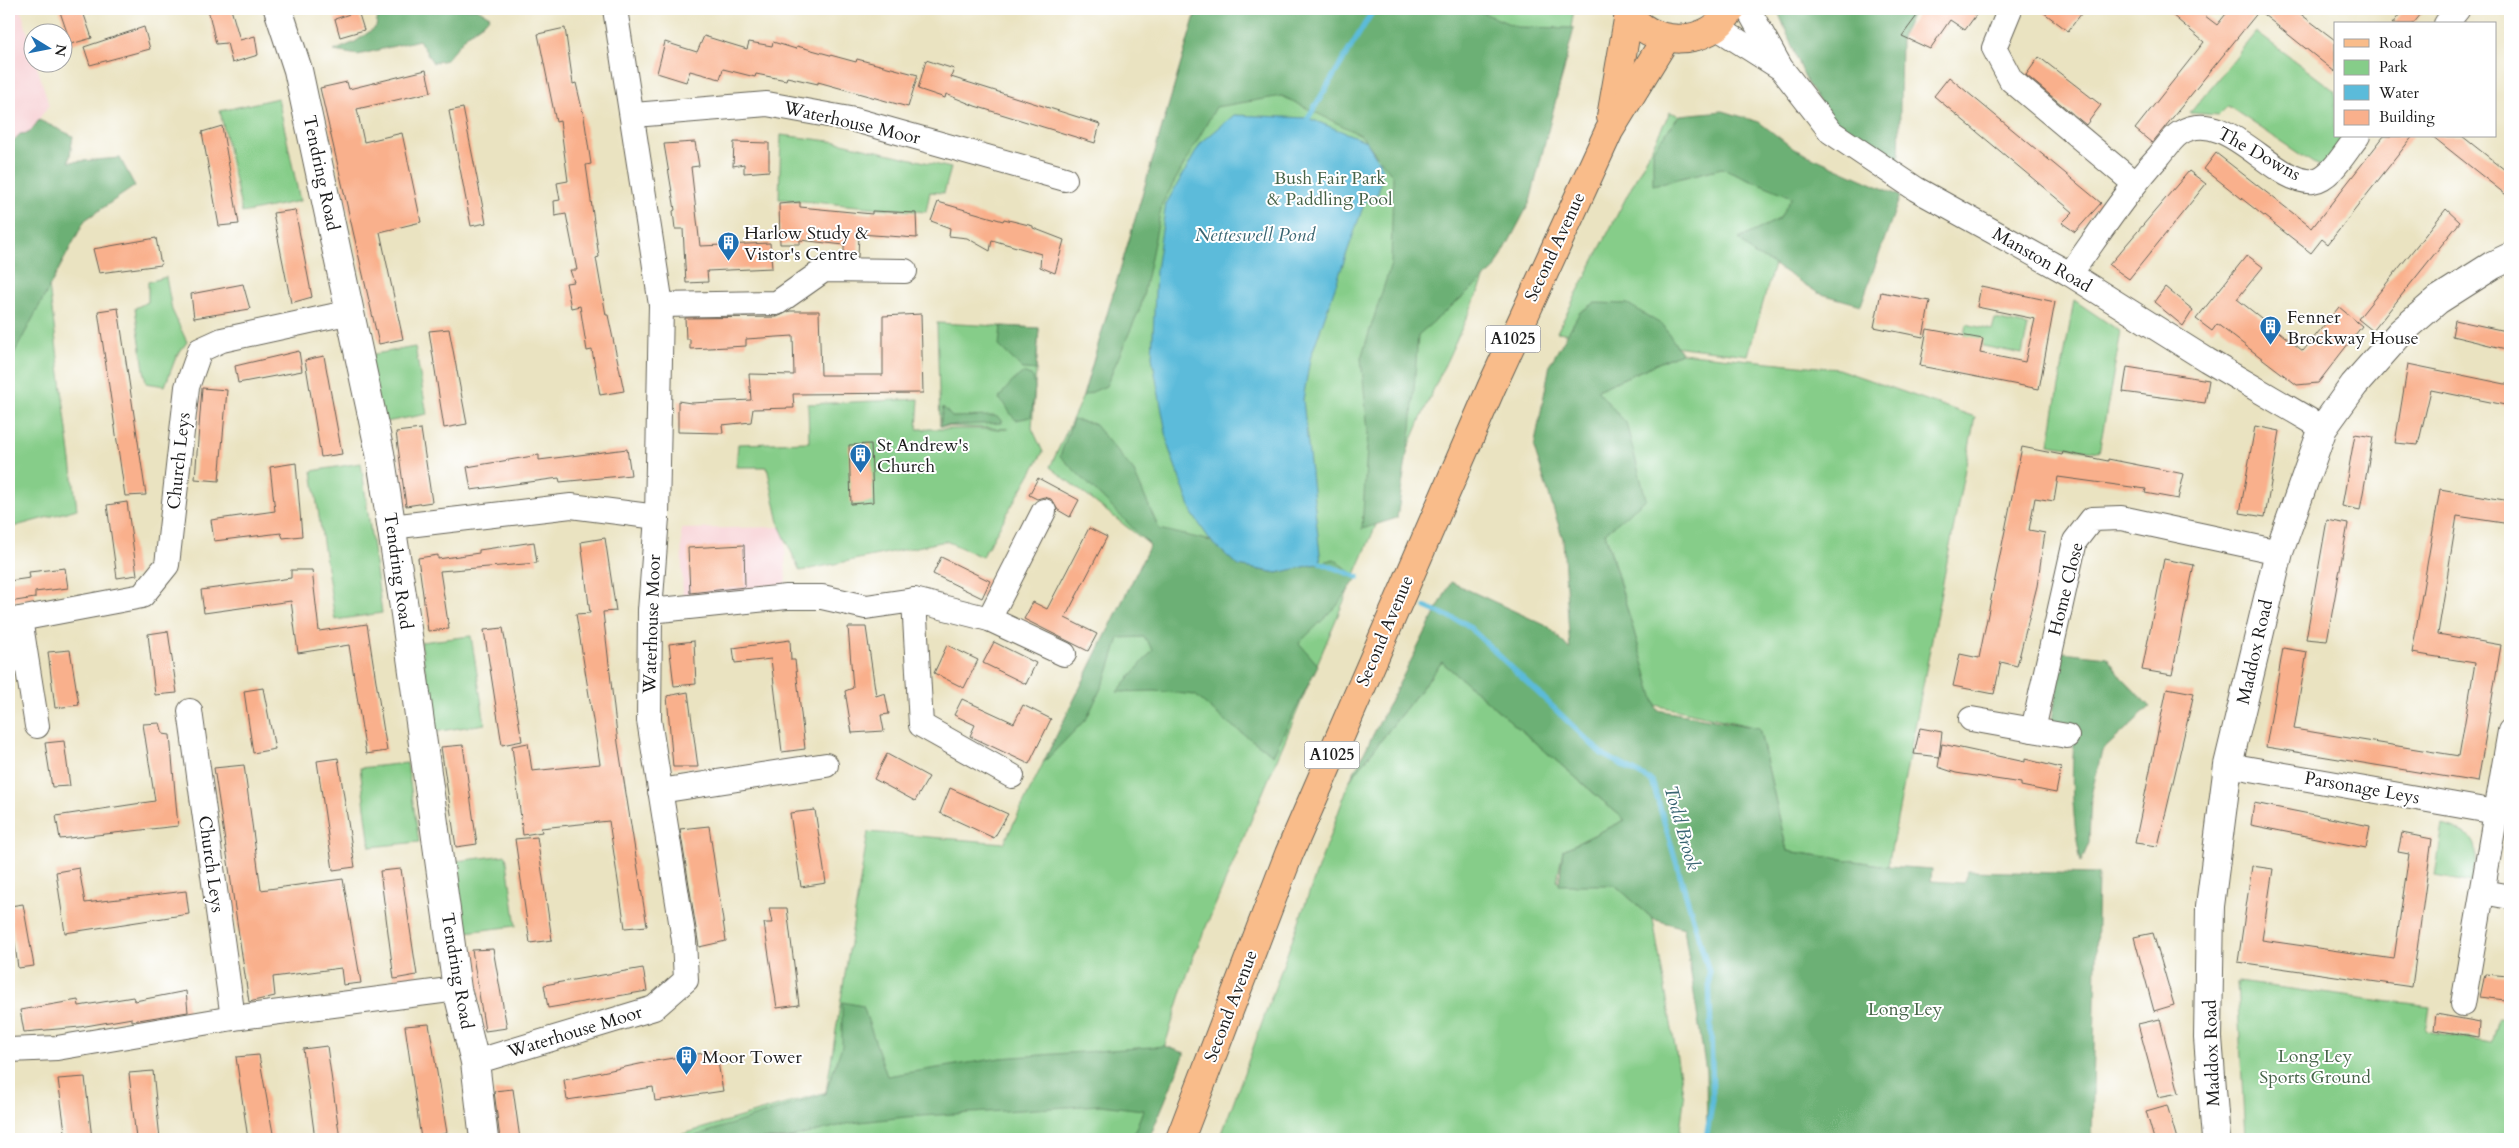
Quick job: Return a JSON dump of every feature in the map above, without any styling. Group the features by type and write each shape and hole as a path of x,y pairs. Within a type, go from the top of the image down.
{"main road":[{"path":"1628,11 1640,25 1666,38 1684,39 1701,35 1724,18"},
{"name":"Second Avenue","path":"1608,131 1628,11"},
{"name":"Second Avenue","path":"1180,1139 1289,854 1492,386 1608,131 1666,38"}],"street":[{"name":"Tendring Road","path":"278,9 298,70 380,454 457,988 475,1062 484,1139"},
{"name":"Waterhouse Moor","path":"475,1062 654,1008 686,980 684,940 649,720 650,611 657,517 661,305 634,116 616,9"},
{"name":"Manston Road","path":"1748,9 1781,68 1832,132 1916,190 2070,274 2207,360 2323,428"},
{"path":"2010,9 1994,48 2011,80 2134,184"},
{"path":"2448,22 2458,9"},
{"name":"Manston Road","path":"1724,18 1781,68"},
{"name":"Waterhouse Moor","path":"634,116 767,104 855,120 1066,179"},
{"name":"The Downs","path":"2070,274 2134,184 2180,133 2205,126 2220,130 2296,178 2313,181 2330,172 2356,138"},
{"name":"Maddox Road","path":"2216,1139 2208,1038 2210,906 2228,765 2279,552 2323,428 2354,385 2401,332 2438,300 2493,264 2510,257"},
{"path":"661,305 776,303 824,270 905,271"},
{"name":"Church Leys","path":"36,726 15,620 142,596 167,565 187,387 200,350 222,340 351,312"},
{"path":"391,527 571,506 657,517"},
{"path":"988,619 1044,510"},
{"name":"Home Close","path":"2033,730 2075,541 2092,519 2121,518 2279,552"},
{"path":"650,611 786,597 822,596 866,607 914,600 988,619 1064,654"},
{"path":"914,600 921,725 1012,776"},
{"name":"Church Leys","path":"190,711 233,1018"},
{"path":"1971,720 2067,736"},
{"path":"2463,1004 2510,732"},
{"path":"660,791 826,765"},
{"name":"Parsonage Leys","path":"2228,765 2496,812"},
{"path":"2483,892 2510,897"},
{"path":"9,1050 57,1048 233,1018 457,988"}],"shaded area":[{"path":"9,9 21,9 25,22 22,22 22,72 39,72 49,105 29,133 20,134 9,145"},
{"path":"780,527 785,537 786,596 683,604 681,529"}],"green space":[{"path":"379,9 477,9 490,16 483,24 468,34 446,60 433,63 419,40 358,55 334,51 355,42 376,27"},
{"name":"Bush Fair Park & Paddling Pool","path":"1197,9 1574,9 1564,71 1536,167 1431,395 1192,960 1135,1139 666,1139 826,1092 868,832 1004,843 1150,545 1050,467 1083,396"},
{"path":"1197,9 1474,9 1517,27 1574,28 1530,202 1494,270 1418,335 1411,429 1397,518 1362,529 1368,431 1361,358 1391,264 1393,176 1361,135 1282,96 1216,107 1162,204 1141,306 1106,386 1083,396"},
{"path":"1777,9 1914,9 1901,37 1899,175 1840,132 1808,85"},
{"path":"2256,32 2334,90 2334,138 2345,138 2323,167 2313,163 2228,106 2219,115 2190,113"},
{"path":"278,98 300,201 242,213 220,111"},
{"path":"1723,111 1759,122 1794,149 1900,196 1861,305 1818,293 1771,263 1753,254 1739,239 1779,219 1792,197 1722,168 1653,185 1653,149 1680,115"},
{"path":"1670,112 1835,176 1786,223 1748,355 1557,332"},
{"path":"39,120 73,136 69,162 120,158 135,186 85,220 9,363 9,145 20,134 29,133"},
{"path":"781,135 838,142 951,168 944,193 930,192 926,212 779,199"},
{"path":"166,277 172,310 187,342 176,357 165,386 146,383 135,308 148,302 148,282"},
{"path":"49,286 77,509 9,528 9,363"},
{"path":"2074,300 2121,332 2099,452 2049,444"},
{"name":"Long Ley","path":"1595,303 1628,304 1664,326 1681,353 1597,390 1626,423 1646,499 1605,533 1657,710 1759,728 1787,851 1888,866 1932,869 1931,881 1963,883 1968,871 2098,874 2092,1139 1707,1139 1706,1072 1684,928 1653,919 1615,885 1559,885 1563,850 1625,820 1442,662 1350,780 1451,582 1549,627 1570,650 1563,539 1534,448 1550,364 1580,312"},
{"path":"1995,319 2028,326 2022,354 1963,342 1966,324 1992,330"},
{"path":"937,323 1039,328 1032,428 1043,452 982,557 946,541 800,571 780,527 767,467 736,467 738,444 809,442 808,404 919,399 917,429 1008,429 940,426"},
{"path":"1001,326 1039,328 1036,370 1023,369 999,346"},
{"path":"415,347 427,414 381,423 369,355"},
{"path":"1681,353 1838,369 1975,417 1888,866 1787,851 1759,728 1655,705 1605,532 1597,390"},
{"path":"1023,373 1033,377 1035,388 1031,417 1016,420 999,399 1010,384"},
{"path":"943,407 952,417 995,416 1002,420 1002,423 940,426"},
{"path":"1073,420 1093,423 1133,470 1159,529 1211,541 1250,568 1277,573 1334,559 1358,577 1336,607 1299,643 1318,665 1273,755 1225,721 1195,695 1155,691 1117,692 1153,650 1144,637 1119,638 1108,673 1087,718 1043,763 1150,545 1060,456"},
{"path":"361,463 382,613 335,620 312,471"},
{"path":"471,636 485,724 434,732 421,642"},
{"path":"2063,652 2107,657 2121,677 2150,707 2102,751 2091,795 2089,843 2081,862 2073,798 2075,733 2052,719"},
{"path":"1442,662 1625,820 1563,850 1557,881 1615,885 1653,919 1684,1099 1679,1139 1220,1139 1350,780"},
{"path":"407,763 419,842 370,847 360,768"},
{"path":"2443,825 2465,834 2475,845 2476,860 2472,883 2435,876"},
{"path":"506,855 516,926 458,933 448,862"},
{"name":"Long Ley Sports Ground","path":"2237,982 2430,1007 2426,1031 2491,1043 2498,1018 2510,1019 2510,1139 2245,1139"},
{"path":"842,1002 863,1006 887,1076 1000,1058 1165,1046 1185,1053 1149,1139 1132,1139 1143,1110 1101,1105 906,1117 851,1123 786,1139 686,1139 825,1094 842,1046"}],"water":[{"name":"Netteswell Pond","path":"1234,115 1308,118 1366,141 1383,168 1378,193 1365,201 1310,359 1303,400 1321,563 1277,573 1238,566 1211,541 1193,515 1169,449 1152,357 1156,270 1166,204 1201,143"}],"building":[{"path":"59,9 82,9 92,38 72,44 72,22 63,22"},
{"path":"208,9 231,9 240,40 255,36 258,55 232,63 227,43 216,44"},
{"path":"1922,9 1966,9 1976,15 1965,30 1950,20 1930,49 1902,36"},
{"path":"2039,9 2085,9 2068,31"},
{"path":"2165,9 2196,9 2217,25 2230,9 2294,9 2334,39 2334,71 2259,11 2152,143 2135,129 2204,42"},
{"path":"2404,9 2425,9 2415,22 2394,22"},
{"path":"358,11 364,30 340,37 335,19"},
{"path":"144,27 150,49 90,65 84,47"},
{"path":"565,28 573,84 576,83 584,117 591,164 586,165 599,257 596,258 606,315 608,315 624,391 600,395 592,350 587,351 580,306 571,308 566,283 574,282 570,270 577,270 566,214 555,216 554,201 560,200 557,183 568,181 560,121 556,122 538,34"},
{"path":"704,36 747,49 749,42 772,46 773,42 796,49 797,46 856,62 857,59 918,75 908,107 818,82 818,84 787,77 786,80 756,74 755,77 723,69 720,79 690,71 686,82 657,73 665,42 697,52"},
{"path":"2039,57 2101,105 2086,125 2026,75"},
{"path":"926,60 954,69 951,77 1100,124 1095,143 975,106 946,94 945,98 918,89"},
{"path":"426,70 431,92 357,109 364,142 402,133 421,222 380,232 403,339 379,344 320,88 347,82 349,89"},
{"path":"1949,77 2101,203 2075,232 2062,223 2073,212 1934,96"},
{"path":"463,108 486,223 471,226 449,111"},
{"path":"222,126 239,224 219,226 202,132"},
{"path":"2382,138 2411,138 2328,244 2322,239 2311,253 2204,169 2216,153 2312,228"},
{"path":"2435,138 2465,138 2510,174 2510,198"},
{"path":"695,142 699,166 691,167 700,246 770,243 772,268 707,271 708,282 686,283 683,229 675,229 673,211 675,210 664,144"},
{"path":"734,142 769,143 769,171 744,173 744,164 733,166"},
{"path":"2189,171 2206,184 2129,279 2109,265"},
{"path":"800,202 800,207 872,214 872,211 916,213 917,238 859,234 858,257 844,256 844,245 800,240 800,244 780,244 779,204"},
{"path":"938,202 1003,221 1004,219 1033,226 1033,228 1064,240 1055,273 1040,267 1041,254 992,240 990,251 967,238 949,236 950,228 931,221"},
{"path":"2446,209 2460,222 2373,331 2358,319"},
{"path":"295,210 312,297 291,303 273,213"},
{"path":"156,238 161,265 99,273 93,249"},
{"name":"Fenner Brockway House","path":"2247,255 2263,267 2237,299 2303,351 2339,307 2362,326 2318,383 2297,385 2217,324 2212,331 2196,319"},
{"path":"243,284 250,309 194,318 191,294"},
{"path":"1981,286 2055,302 2039,389 1920,366 1927,329 1983,339 1980,353 2025,362 2035,319 1977,307"},
{"path":"2165,287 2193,310 2183,326 2154,302"},
{"path":"1881,292 1930,301 1923,337 1874,327"},
{"path":"118,308 146,495 125,496 98,311"},
{"path":"790,311 819,311 821,375 883,375 883,316 921,314 923,393 793,394 794,408 753,409 751,422 722,425 723,433 678,432 678,401 691,403 751,400 749,374 794,375 793,336 746,339 746,346 690,349 690,339 686,339 685,318 777,317"},
{"path":"2455,320 2510,332 2510,350 2452,336"},
{"path":"449,329 467,424 444,428 429,331"},
{"path":"299,351 302,371 238,383 235,366"},
{"path":"324,356 342,454 321,457 305,360"},
{"path":"2408,364 2510,385 2510,406 2431,390 2418,445 2395,443"},
{"path":"2127,367 2209,380 2205,403 2123,392"},
{"path":"202,388 227,390 219,481 195,479"},
{"path":"2255,426 2280,431 2265,517 2240,513"},
{"path":"421,429 432,502 406,506 396,432"},
{"path":"2355,434 2373,437 2360,510 2342,506"},
{"name":"St Andrew's Church","path":"871,444 873,502 851,504 849,445"},
{"path":"2022,447 2062,455 2063,452 2108,461 2108,459 2184,474 2178,499 2145,493 2146,489 2058,477 2054,501 2035,498 2029,530 2045,533 2037,586 2017,666 2001,662 1994,694 1953,686 1960,654 1979,658"},
{"path":"627,449 631,475 560,482 559,478 471,490 467,467 539,455 539,460"},
{"path":"296,463 302,536 283,538 281,533 214,541 211,520 275,511 270,467"},
{"path":"1038,478 1079,500 1070,517 1058,510 1051,499 1044,497 1037,499 1029,495"},
{"path":"2440,489 2510,501 2510,524 2457,516 2438,634 2501,645 2478,782 2266,747 2283,648 2307,652 2294,729 2459,756 2475,663 2412,653"},
{"path":"127,502 137,575 117,578 107,505"},
{"path":"2327,520 2348,524 2327,641 2306,639"},
{"path":"1089,528 1107,537 1065,618 1097,634 1088,651 1024,619 1033,602 1047,609"},
{"path":"605,538 616,611 603,612 618,743 647,926 625,928 609,821 541,828 542,832 523,835 512,746 528,743 532,771 600,764 576,614 590,613 581,542"},
{"path":"534,542 537,563 440,571 449,629 428,631 418,558 438,555 438,559 479,553 479,550"},
{"path":"744,545 745,587 690,593 688,548"},
{"path":"941,557 990,581 982,598 933,574"},
{"path":"2164,559 2194,565 2172,675 2142,670"},
{"path":"65,568 68,588 35,592 35,598 9,602 9,581 30,578 29,572"},
{"path":"291,570 312,570 319,631 367,624 387,751 366,754 349,645 298,653 291,601 204,613 201,590 291,578"},
{"path":"848,627 866,627 876,696 885,693 889,714 881,715 884,731 852,733 845,691 853,688"},
{"path":"503,628 522,741 502,745 484,630"},
{"path":"168,631 177,693 155,695 148,634"},
{"path":"790,640 791,660 795,660 805,749 782,752 771,659 735,663 733,648"},
{"path":"694,641 696,684 674,686 669,644"},
{"path":"994,642 1036,663 1026,684 983,663"},
{"path":"947,645 978,660 964,688 934,673"},
{"path":"70,650 79,705 55,708 48,652"},
{"path":"263,688 275,749 253,753 244,691"},
{"path":"2167,688 2194,693 2158,846 2135,843"},
{"path":"688,692 698,767 673,767 667,696"},
{"path":"962,699 1014,723 1023,705 1051,719 1029,764 970,736 975,725 954,715"},
{"path":"160,723 163,734 170,735 178,826 60,839 56,816 155,801 143,724"},
{"path":"1920,728 1942,732 1939,757 1914,754"},
{"path":"64,741 70,786 52,787 45,743"},
{"path":"1942,744 2025,762 2025,759 2061,768 2056,793 2021,786 2021,783 1956,773 1938,767"},
{"path":"463,745 477,844 456,847 441,747"},
{"path":"887,754 929,777 915,801 874,779"},
{"path":"338,758 355,867 333,870 317,761"},
{"path":"244,765 261,890 343,879 361,983 343,985 341,968 273,977 275,996 249,1002 214,768"},
{"path":"950,788 1008,814 994,838 940,813"},
{"path":"2254,803 2370,826 2366,848 2251,825"},
{"path":"815,810 826,883 801,887 790,813"},
{"path":"709,826 726,941 699,947 680,829"},
{"path":"2402,833 2432,839 2412,987 2238,962 2252,866 2273,869 2262,940 2394,959 2409,854 2398,852"},
{"path":"537,837 552,940 530,943 515,839"},
{"path":"79,868 85,903 186,891 189,914 65,933 56,872"},
{"path":"401,869 417,975 394,979 380,871"},
{"path":"23,904 34,966 18,968 10,906"},
{"path":"769,908 787,908 799,1005 777,1008 764,923 772,923"},
{"path":"2153,933 2174,1005 2154,1011 2134,937"},
{"path":"493,949 507,1028 485,1031 472,950"},
{"path":"643,968 647,991 548,1008 544,985"},
{"path":"2485,974 2508,976 2505,1000 2480,997"},
{"path":"186,991 188,1012 132,1021 132,1018 80,1027 24,1032 20,1010 78,1000 79,1006 133,997 135,1001"},
{"path":"2436,1014 2480,1022 2479,1037 2434,1030"},
{"path":"2160,1019 2179,1093 2158,1097 2138,1024"},
{"path":"429,1024 447,1133 421,1139 405,1026"},
{"path":"327,1046 340,1139 315,1139 303,1049"},
{"path":"716,1051 723,1091 655,1101 653,1087 567,1100 564,1080 649,1062"},
{"path":"259,1055 274,1139 248,1139 236,1057"},
{"path":"153,1071 160,1139 136,1139 129,1073"},
{"path":"85,1077 92,1139 66,1139 58,1079"},
{"path":"513,1089 520,1139 500,1139 494,1091"},
{"path":"2167,1105 2177,1139 2154,1139 2146,1111"}],"waterway":[{"name":"Todd Brook","path":"1308,118 1374,9"},
{"name":"Todd Brook","path":"1321,563 1358,577"},
{"name":"Todd Brook","path":"1426,607 1466,624 1602,754 1652,781 1709,972 1713,1099 1706,1139"}],"place":[{"name":"Harlow Study & Vistor's Centre","path":"728,262"},
{"name":"Fenner Brockway House","path":"2271,346"},
{"name":"St Andrew's Church","path":"861,474"},
{"name":"Moor Tower","path":"686,1076"}]}
